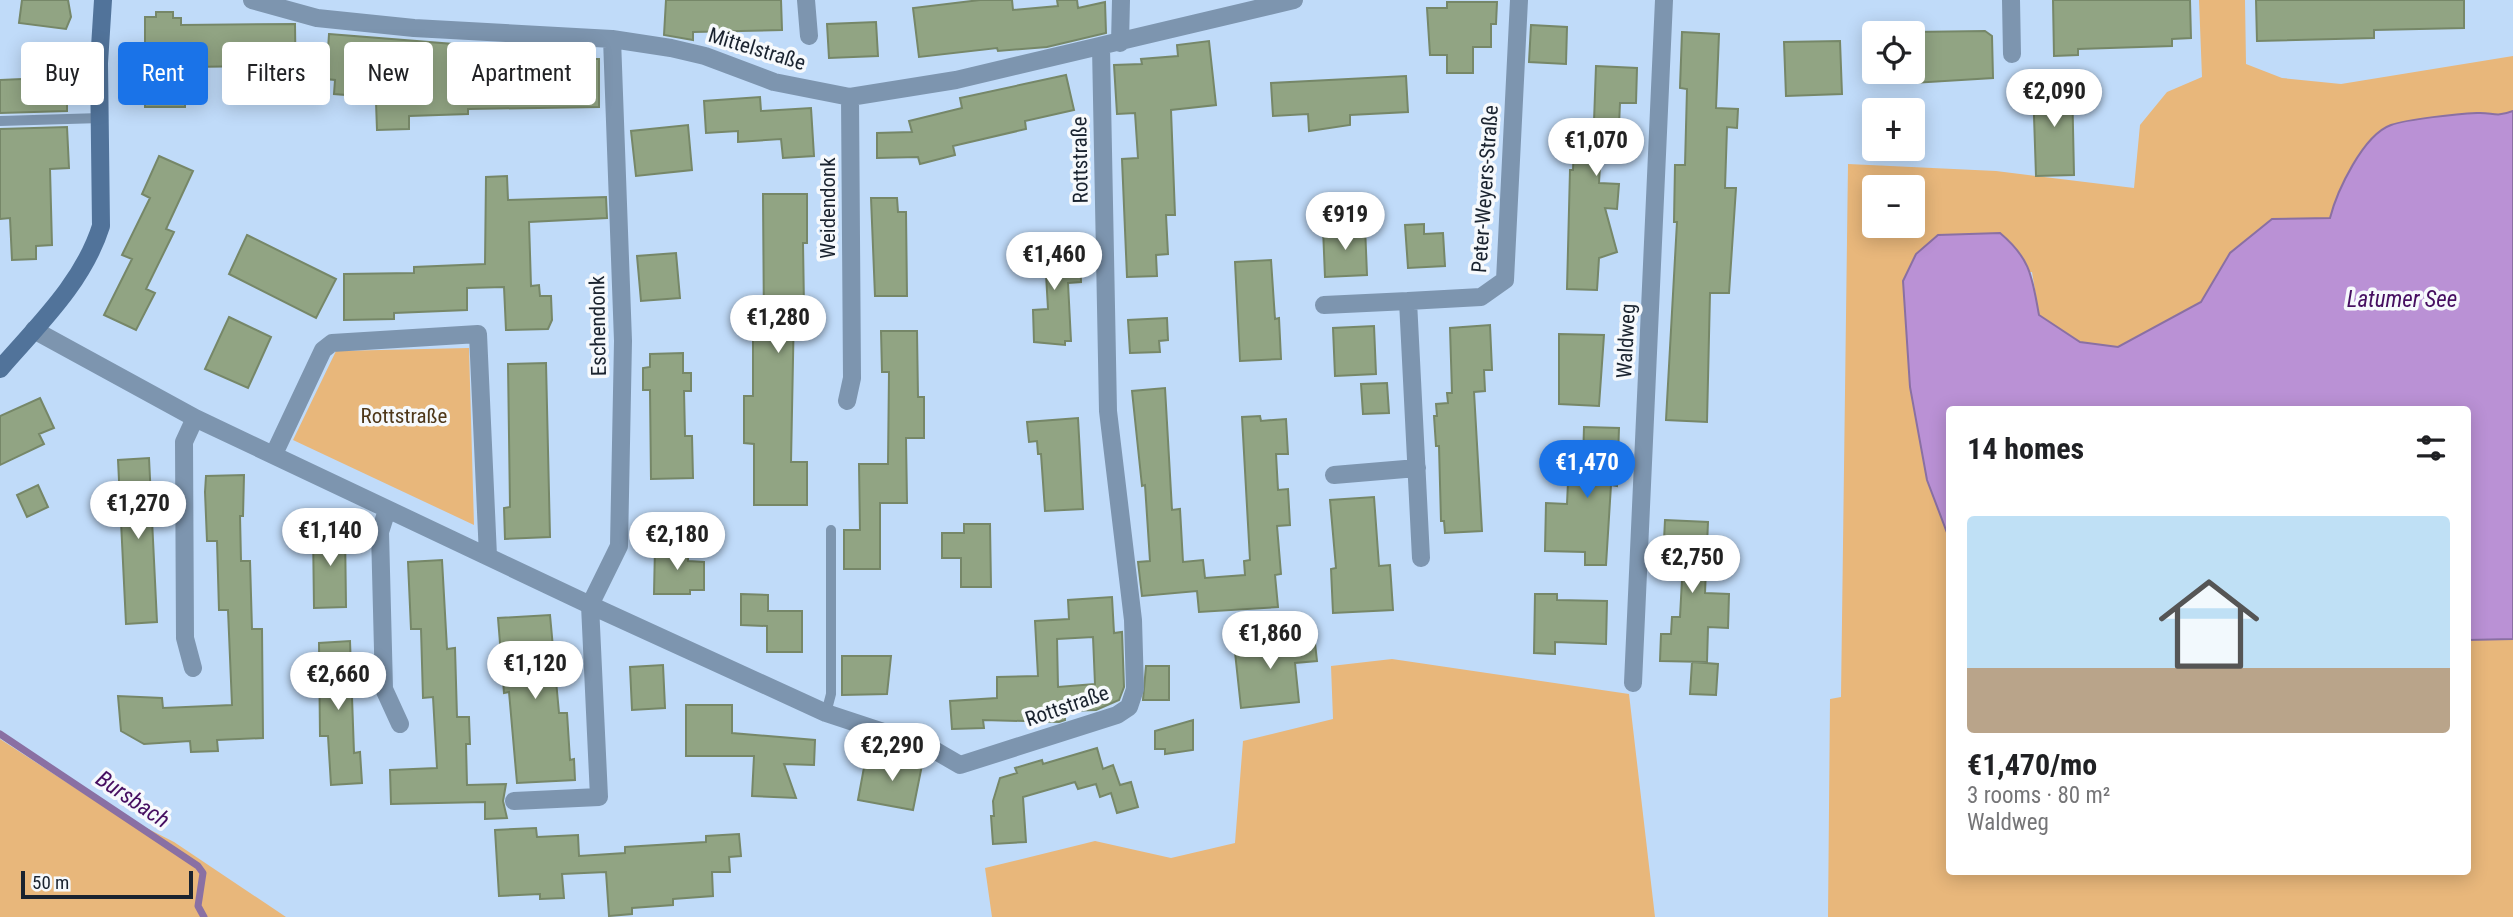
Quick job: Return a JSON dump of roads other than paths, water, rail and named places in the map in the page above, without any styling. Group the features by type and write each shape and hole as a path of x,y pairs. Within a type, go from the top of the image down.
{"street":[{"path":"0,369 76,279 97,237 103,195 99,62 103,0"},
{"name":"Mittelstraße","path":"252,0 317,18 400,27 612,39 705,56 774,82 850,97 897,92 1120,43 1294,0"},
{"path":"806,0 809,36"},
{"path":"1120,43 1121,0"},
{"name":"Peter-Weyers-Straße","path":"1324,305 1481,297 1505,280 1519,0"},
{"name":"Waldweg","path":"1633,683 1664,0"},
{"path":"2011,0 2012,54"},
{"name":"Eschendonk","path":"590,605 619,546 623,341 612,39"},
{"name":"Rottstraße","path":"34,330 195,418 387,510 826,713 929,747 960,765 1117,715 1129,707 1135,689 1133,620 1108,411 1101,47"},
{"name":"Weidendonk","path":"847,401 852,378 850,97"},
{"path":"1408,301 1421,558"},
{"path":"274,454 323,350 332,343 478,334 488,556"},
{"path":"193,668 185,638 184,442 195,418"},
{"path":"1334,475 1417,468"},
{"path":"387,510 380,532 384,689 400,724"},
{"path":"514,801 599,797 590,605"}],"lane":[{"path":"0,121 101,118"},
{"path":"826,713 831,694 831,530"}],"water":[{"name":"Latumer See","path":"2513,111 2513,639 2471,640 2471,406 1946,406 1946,530 1927,480 1910,387 1903,281 1916,254 1938,235 2000,233 2018,251 2029,270 2039,315 2080,342 2118,347 2201,302 2230,253 2272,219 2330,218 2353,165 2381,131 2391,125 2420,119 2477,113 2502,114"}],"waterway":[{"name":"Bursbach","path":"0,734 198,866 203,873 198,906 204,917"}]}
